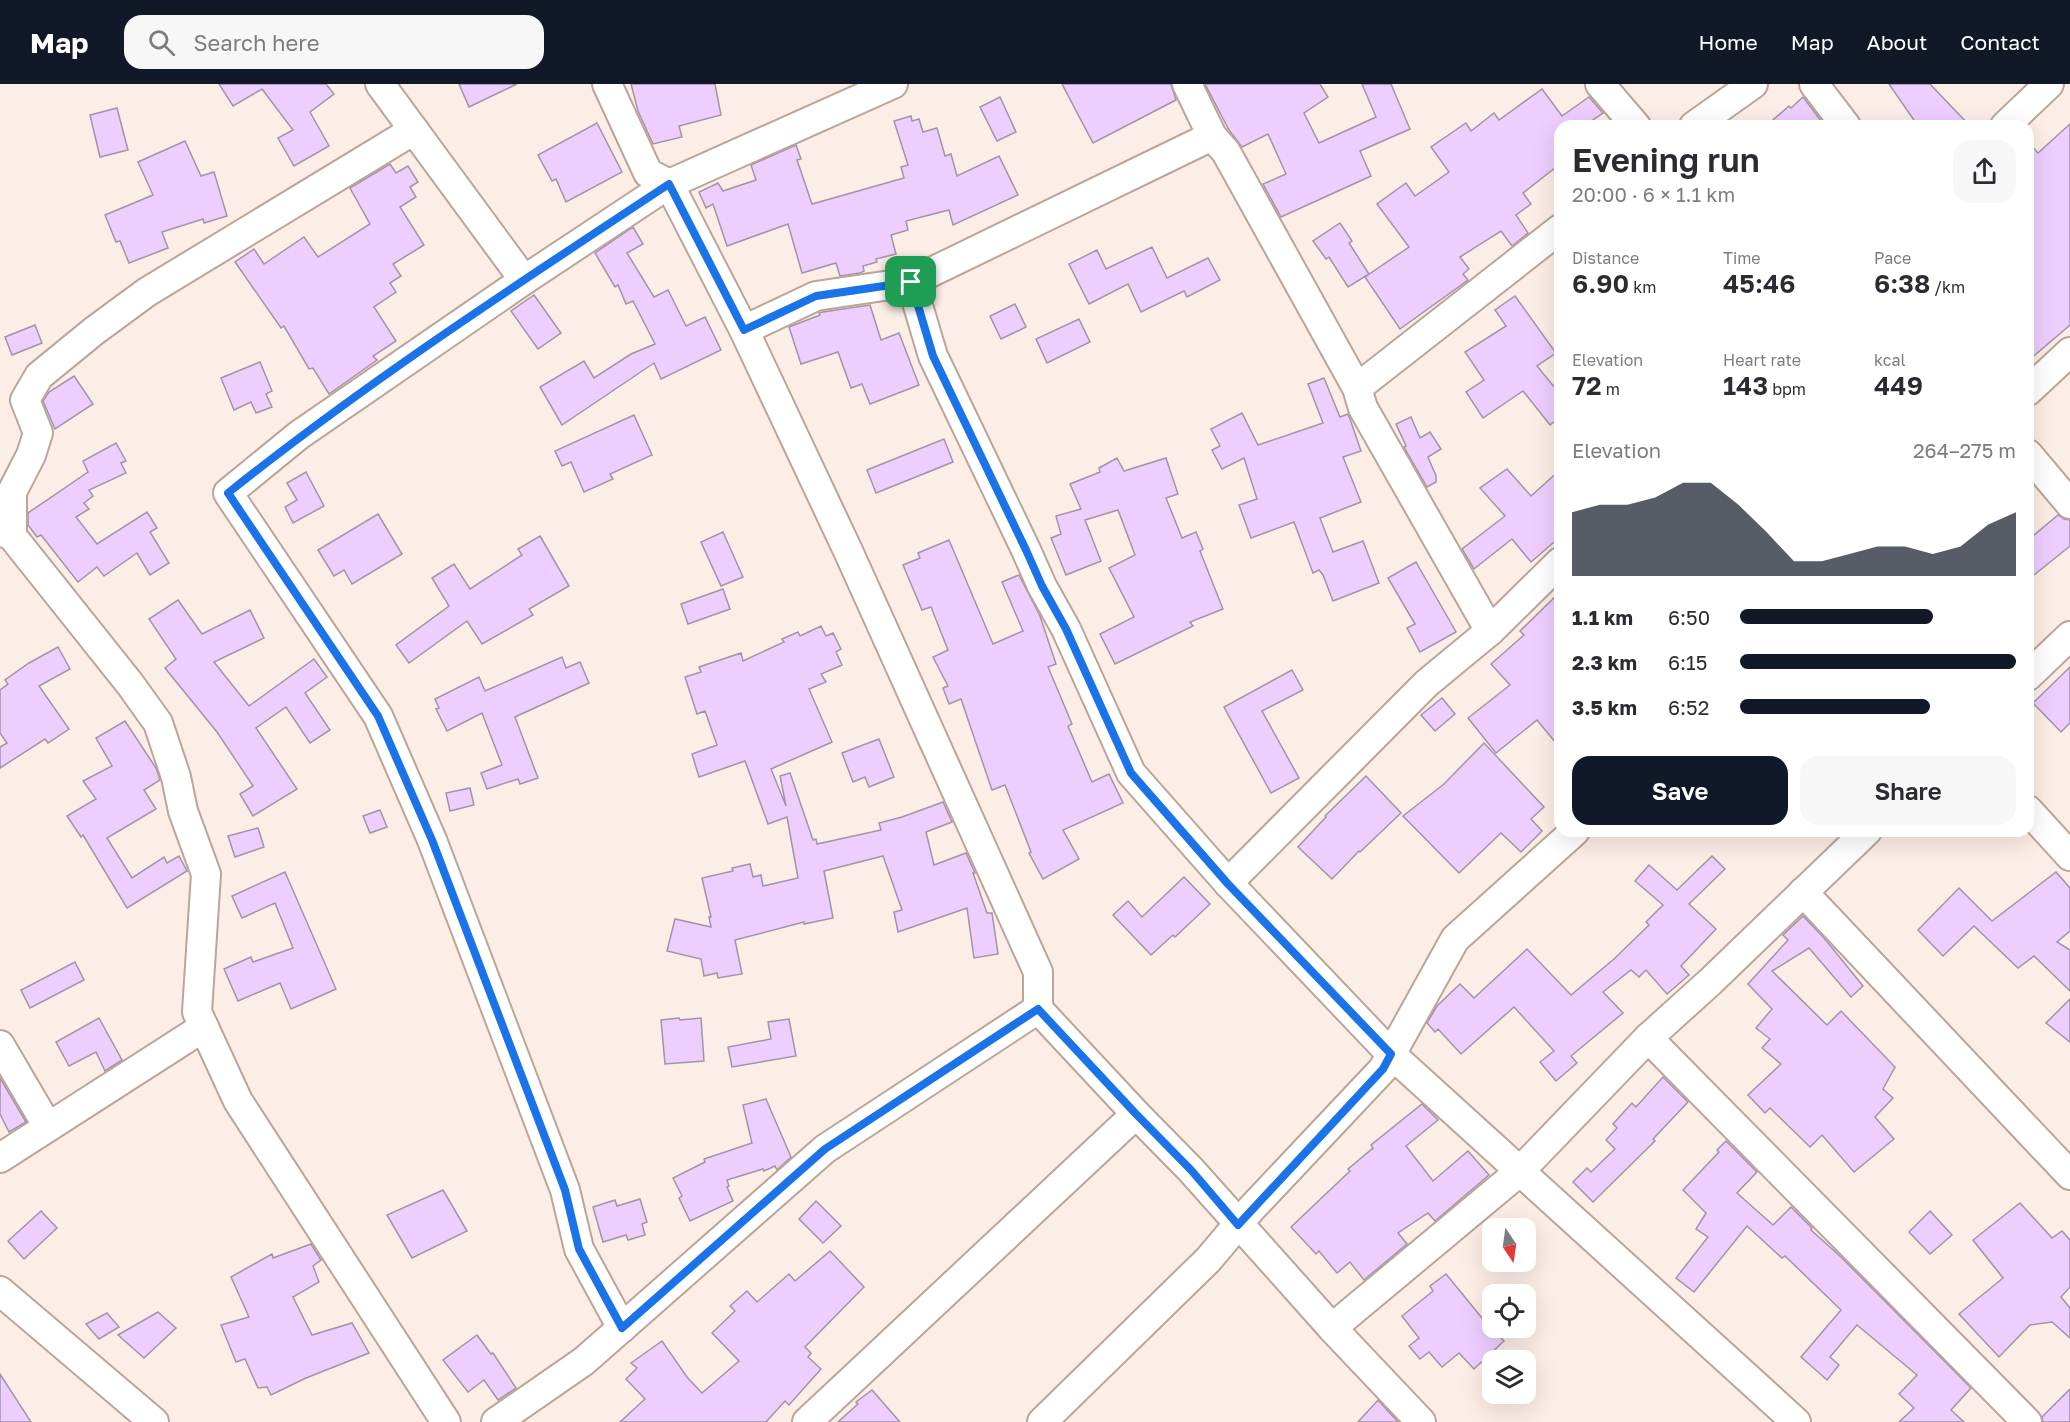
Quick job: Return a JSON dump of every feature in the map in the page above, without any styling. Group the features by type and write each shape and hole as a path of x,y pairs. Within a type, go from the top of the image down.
{"street":[{"path":"380,84 524,280"},
{"path":"607,84 648,173 669,184 744,330 849,554 1038,972 1038,1009 1191,1170 1332,1328 1421,1422"},
{"path":"622,1328 579,1249 565,1190 432,840 378,716 228,493 299,435 524,280 669,184 893,84"},
{"path":"1187,84 1212,135 1226,152 1357,388 1363,408 1490,631"},
{"path":"1600,84 1631,120"},
{"path":"1702,120 1753,84"},
{"path":"1814,84 1841,120"},
{"path":"2011,120 2049,84"},
{"path":"414,130 147,292 39,376 25,400 38,433 31,455 12,492 6,534 158,723 176,777 183,811 206,874 197,1012 238,1101 446,1422"},
{"path":"744,330 816,296 911,282 1212,135"},
{"path":"1357,388 1554,234"},
{"path":"911,282 933,356 1042,586 1066,629 1131,773 1228,884 1391,1054 1796,1422"},
{"path":"2034,385 2070,352"},
{"path":"2034,461 2070,504"},
{"path":"1228,884 1426,683 1490,631 1554,568"},
{"path":"2034,670 2070,636"},
{"path":"2034,817 2070,856"},
{"path":"1042,1422 1208,1260 1383,1069 1455,939 1568,837"},
{"path":"1332,1328 1519,1172 1648,1038 1861,837"},
{"path":"1803,892 2070,1175"},
{"path":"496,1422 584,1361 825,1149 1038,1009"},
{"path":"0,1158 204,1027"},
{"path":"1648,1038 2027,1422"},
{"path":"0,1045 48,1127"},
{"path":"807,1422 1136,1114"},
{"path":"0,1291 154,1422"}],"building":[{"path":"219,84 326,84 334,94 310,112 329,146 294,166 278,138 293,130 262,89 233,106"},
{"path":"459,84 517,84 469,107"},
{"path":"631,84 715,84 721,115 679,126 682,137 653,144 638,111"},
{"path":"1062,84 1171,84 1176,100 1093,143"},
{"path":"1205,84 1320,84 1328,97 1304,113 1319,143 1376,117 1362,84 1391,84 1410,129 1360,151 1371,176 1281,217 1263,184 1286,174 1268,134 1242,147 1229,130"},
{"path":"1889,84 1930,84 1964,120 1914,120"},
{"path":"1542,89 1562,116 1589,97 1603,113 1593,120 1554,120 1554,169 1523,193 1531,204 1516,215 1528,233 1512,246 1501,231 1460,257 1469,269 1463,274 1468,280 1400,329 1365,277 1409,247 1377,204 1406,183 1415,196 1449,172 1431,147 1466,123 1471,131 1494,113 1499,120"},
{"path":"1000,97 1016,132 997,141 980,107"},
{"path":"1803,97 1820,120 1773,120 1789,106 1791,108"},
{"path":"117,108 128,150 100,157 90,115"},
{"path":"911,116 912,121 919,119 923,132 937,128 945,156 951,154 957,176 999,156 1018,195 953,225 949,210 906,221 908,230 891,235 896,254 876,259 877,262 863,266 864,271 860,273 840,276 836,263 802,273 788,224 727,246 713,204 706,208 699,192 718,183 723,191 756,180 751,165 796,145 801,159 797,160 812,204 904,178 901,167 908,165 894,121"},
{"path":"597,123 622,172 566,202 556,179 552,181 538,155"},
{"path":"2070,124 2070,325 2034,356 2034,149 2038,153"},
{"path":"185,141 201,176 214,172 227,216 204,223 203,219 162,232 168,248 129,263 120,241 116,242 105,215 153,195 138,162"},
{"path":"390,164 396,173 408,166 418,182 410,187 416,197 400,207 424,245 393,264 401,276 390,283 396,292 374,307 396,341 373,356 377,360 329,394 313,368 309,369 284,326 281,328 235,262 254,249 264,264 304,237 318,257 370,224 350,188"},
{"path":"1340,223 1352,241 1349,243 1369,274 1348,287 1329,257 1326,259 1313,241"},
{"path":"633,227 643,244 627,253 654,297 668,290 686,326 705,317 721,350 661,379 654,363 562,425 540,387 584,361 594,378 631,354 655,344 633,301 626,304 618,285 615,287 595,253"},
{"path":"1152,247 1167,278 1208,258 1220,280 1187,297 1184,291 1141,312 1128,284 1089,304 1069,264 1097,250 1106,269"},
{"path":"534,295 561,333 538,349 511,311"},
{"path":"1515,296 1554,350 1554,354 1537,366 1554,387 1554,422 1550,425 1523,391 1483,418 1466,392 1484,380 1465,352 1506,326 1495,310"},
{"path":"1015,304 1026,327 1001,339 990,316"},
{"path":"870,305 881,340 899,333 919,385 870,404 862,384 851,388 838,352 801,364 789,327 820,315 819,313"},
{"path":"1079,319 1090,342 1047,363 1036,339"},
{"path":"35,325 42,343 12,355 5,337"},
{"path":"260,362 272,391 266,394 272,407 256,413 251,402 234,410 221,378"},
{"path":"74,376 93,404 55,429 43,401 49,392"},
{"path":"1324,378 1340,417 1348,414 1361,451 1343,457 1361,502 1320,518 1333,552 1363,541 1379,583 1333,601 1323,575 1319,570 1313,573 1294,522 1251,538 1239,505 1257,499 1244,458 1222,469 1212,450 1220,446 1211,429 1242,413 1258,445 1323,423 1308,384"},
{"path":"634,415 652,455 610,474 613,479 584,492 571,462 562,466 555,451"},
{"path":"1411,417 1420,438 1430,432 1441,449 1428,457 1436,476 1436,482 1427,487 1404,447 1406,446 1396,424"},
{"path":"944,439 953,462 876,493 867,470"},
{"path":"116,443 126,461 121,463 126,473 89,490 93,496 84,503 89,509 76,517 97,544 147,512 157,528 150,532 169,563 150,575 137,553 104,576 97,567 78,582 41,535 37,537 28,525 28,513 88,472 83,461"},
{"path":"1117,458 1124,471 1166,458 1178,494 1166,498 1182,538 1196,532 1203,549 1200,551 1223,609 1190,622 1193,626 1115,664 1100,634 1134,617 1109,568 1135,555 1118,510 1085,520 1101,561 1066,575 1051,538 1061,534 1056,516 1081,509 1070,484 1100,472 1099,468"},
{"path":"1507,469 1531,496 1554,475 1554,542 1531,562 1512,539 1474,569 1462,549 1505,516 1480,488"},
{"path":"306,472 324,506 293,523 285,507 297,500 287,483"},
{"path":"378,514 402,554 352,584 344,570 334,576 318,550"},
{"path":"2058,515 2070,520 2070,546 2034,575 2034,535"},
{"path":"723,532 743,577 721,586 701,542"},
{"path":"540,536 569,586 529,609 533,615 482,644 467,621 409,663 396,645 449,606 432,578 454,564 470,589 522,555 518,549"},
{"path":"949,540 993,644 1023,631 1002,582 1019,575 1040,616 1056,664 1048,667 1072,724 1068,726 1092,782 1109,774 1123,803 1063,830 1079,859 1043,879 1029,853 1031,852 1005,785 992,790 961,699 949,704 943,688 948,686 933,657 948,650 931,607 922,610 903,565 920,558 918,553"},
{"path":"1416,562 1456,632 1420,652 1407,628 1415,624 1388,578"},
{"path":"723,589 730,609 688,624 681,604"},
{"path":"1554,598 1554,741 1537,720 1496,753 1468,718 1510,685 1491,664 1524,635 1520,631"},
{"path":"178,600 202,634 250,610 264,638 214,662 249,706 314,659 327,677 305,693 330,730 310,743 286,707 256,728 297,789 253,816 240,794 253,786 217,732 165,668 176,659 149,619"},
{"path":"821,626 826,636 833,633 841,649 836,652 842,665 821,674 826,682 809,689 832,742 771,769 786,806 780,776 790,773 813,840 816,839 817,844 881,830 879,823 943,802 952,822 926,832 934,865 966,853 975,873 973,873 987,913 992,913 998,954 974,958 967,908 898,932 894,912 902,910 883,856 824,871 833,918 804,924 804,922 735,940 742,974 718,978 717,973 704,976 701,959 667,951 675,919 711,927 709,917 711,917 702,878 733,871 732,868 750,864 753,877 761,875 763,886 798,878 787,817 768,824 745,761 699,777 692,754 717,745 705,711 697,714 685,677 701,672 699,667 741,653 743,661 784,642 782,639 798,632 800,636"},
{"path":"58,647 70,669 39,686 69,729 48,743 45,739 0,768 0,747 7,743 0,733 0,690 8,684 5,680"},
{"path":"562,657 566,668 580,662 589,683 515,717 538,778 520,784 518,779 487,789 481,773 502,765 482,713 447,731 436,709 439,708 435,699 479,677 485,691"},
{"path":"2070,667 2070,723 2061,732 2034,702"},
{"path":"1292,670 1303,690 1262,711 1299,778 1271,793 1224,707"},
{"path":"1442,698 1455,714 1435,731 1421,715"},
{"path":"125,721 156,768 160,780 144,790 156,809 107,838 132,878 164,857 167,863 179,856 187,871 127,908 83,835 81,837 67,816 96,799 83,781 112,766 96,738"},
{"path":"879,739 894,777 869,787 865,777 853,782 842,753"},
{"path":"1484,743 1544,807 1531,819 1542,831 1521,852 1501,833 1459,873 1403,816 1444,784"},
{"path":"1366,776 1401,813 1332,879 1298,847 1325,816"},
{"path":"470,788 474,805 450,811 446,793"},
{"path":"380,810 387,827 370,833 363,816"},
{"path":"258,828 264,847 235,857 228,836"},
{"path":"1712,856 1725,869 1689,904 1716,929 1681,966 1689,975 1667,994 1646,970 1639,977 1631,970 1603,992 1623,1013 1571,1056 1577,1063 1556,1081 1540,1062 1554,1051 1514,1007 1461,1054 1438,1029 1435,1032 1427,1023 1437,1006 1460,984 1474,998 1527,949 1571,995 1614,959 1649,925 1646,922 1663,905 1635,881 1649,865 1677,890"},
{"path":"285,872 336,989 291,1009 280,983 238,1001 224,969 251,957 253,962 293,948 275,903 242,918 232,896"},
{"path":"2056,872 2070,888 2070,931 2057,942 2070,950 2070,991 2034,956 2018,968 1974,926 1943,956 1918,930 1959,888 1992,921"},
{"path":"1184,877 1210,904 1175,937 1173,935 1151,955 1113,915 1128,901 1142,917"},
{"path":"1803,916 1863,986 1851,997 1809,948 1772,971 1827,1025 1841,1011 1895,1067 1883,1089 1893,1098 1875,1117 1894,1139 1854,1172 1822,1135 1810,1147 1770,1108 1765,1113 1748,1095 1781,1064 1762,1048 1770,1039 1756,1028 1772,1009 1748,984 1788,940 1783,935"},
{"path":"75,962 84,980 30,1008 21,990"},
{"path":"2070,999 2070,1042 2046,1023"},
{"path":"99,1018 122,1060 105,1071 96,1052 69,1066 56,1042"},
{"path":"679,1018 680,1020 701,1018 704,1061 665,1064 661,1020"},
{"path":"789,1019 796,1056 732,1067 728,1047 771,1039 768,1022"},
{"path":"1663,1077 1688,1102 1653,1139 1655,1141 1593,1202 1573,1182 1587,1168 1591,1172 1615,1149 1606,1140 1617,1128 1613,1124 1632,1103 1636,1107"},
{"path":"0,1078 26,1122 9,1132 0,1114"},
{"path":"766,1099 791,1157 777,1170 775,1166 727,1180 729,1186 727,1187 733,1201 690,1221 673,1178 705,1162 704,1159 752,1143 743,1105"},
{"path":"1422,1104 1438,1120 1406,1146 1433,1181 1468,1151 1489,1175 1435,1221 1428,1213 1398,1233 1407,1244 1364,1280 1350,1262 1337,1273 1319,1251 1316,1254 1291,1227 1350,1171 1348,1169 1373,1148 1371,1145"},
{"path":"1726,1141 1757,1172 1737,1193 1773,1225 1791,1207 1812,1228 1811,1230 1841,1257 1971,1388 1951,1410 1964,1422 1899,1422 1914,1408 1899,1394 1917,1375 1857,1325 1830,1357 1839,1365 1827,1380 1801,1357 1841,1310 1785,1256 1782,1258 1747,1226 1694,1292 1676,1278 1708,1237 1696,1229 1706,1213 1683,1190 1719,1152 1717,1150"},
{"path":"443,1190 467,1231 412,1258 387,1215"},
{"path":"640,1199 647,1222 642,1224 645,1235 628,1240 626,1235 603,1242 593,1207 615,1200 617,1206"},
{"path":"816,1201 841,1226 823,1243 799,1219"},
{"path":"2020,1203 2052,1238 2062,1231 2070,1240 2070,1287 2061,1297 2070,1308 2070,1338 2052,1322 2030,1325 1999,1357 1959,1314 2003,1278 1973,1240"},
{"path":"41,1211 57,1228 24,1259 8,1241"},
{"path":"1930,1211 1952,1235 1930,1254 1909,1232"},
{"path":"311,1244 321,1260 313,1266 319,1282 293,1297 312,1335 352,1323 369,1353 306,1378 271,1395 267,1387 258,1388 245,1359 236,1362 221,1325 249,1317 231,1277 272,1254 273,1258"},
{"path":"830,1251 864,1287 805,1347 811,1353 808,1357 821,1369 789,1405 785,1401 766,1422 620,1422 645,1399 626,1379 637,1368 631,1363 662,1341 687,1377 702,1393 739,1361 712,1333 735,1311 730,1306 747,1291 757,1302 789,1274 795,1281"},
{"path":"1446,1274 1482,1318 1482,1338 1501,1338 1504,1341 1494,1350 1482,1350 1482,1362 1474,1369 1459,1353 1442,1367 1429,1352 1420,1359 1409,1346 1419,1338 1402,1316 1433,1291 1430,1286"},
{"path":"158,1312 176,1328 144,1358 118,1335"},
{"path":"107,1313 119,1327 99,1339 86,1324"},
{"path":"477,1335 491,1354 493,1353 516,1388 498,1400 484,1380 468,1392 443,1360"},
{"path":"0,1374 31,1422 0,1422"},
{"path":"2070,1389 2070,1422 2043,1422 2042,1417"},
{"path":"872,1390 900,1422 838,1422 858,1404 856,1402"},
{"path":"1378,1400 1398,1422 1358,1422"}],"route":[{"path":"669,184 744,330 816,296 911,282 933,356 1042,586 1066,629 1131,773 1228,884 1391,1054 1383,1069 1238,1225 1191,1170 1038,1009 825,1149 622,1328 579,1249 565,1190 432,840 378,716 228,493 299,435 524,280 669,184"}]}
